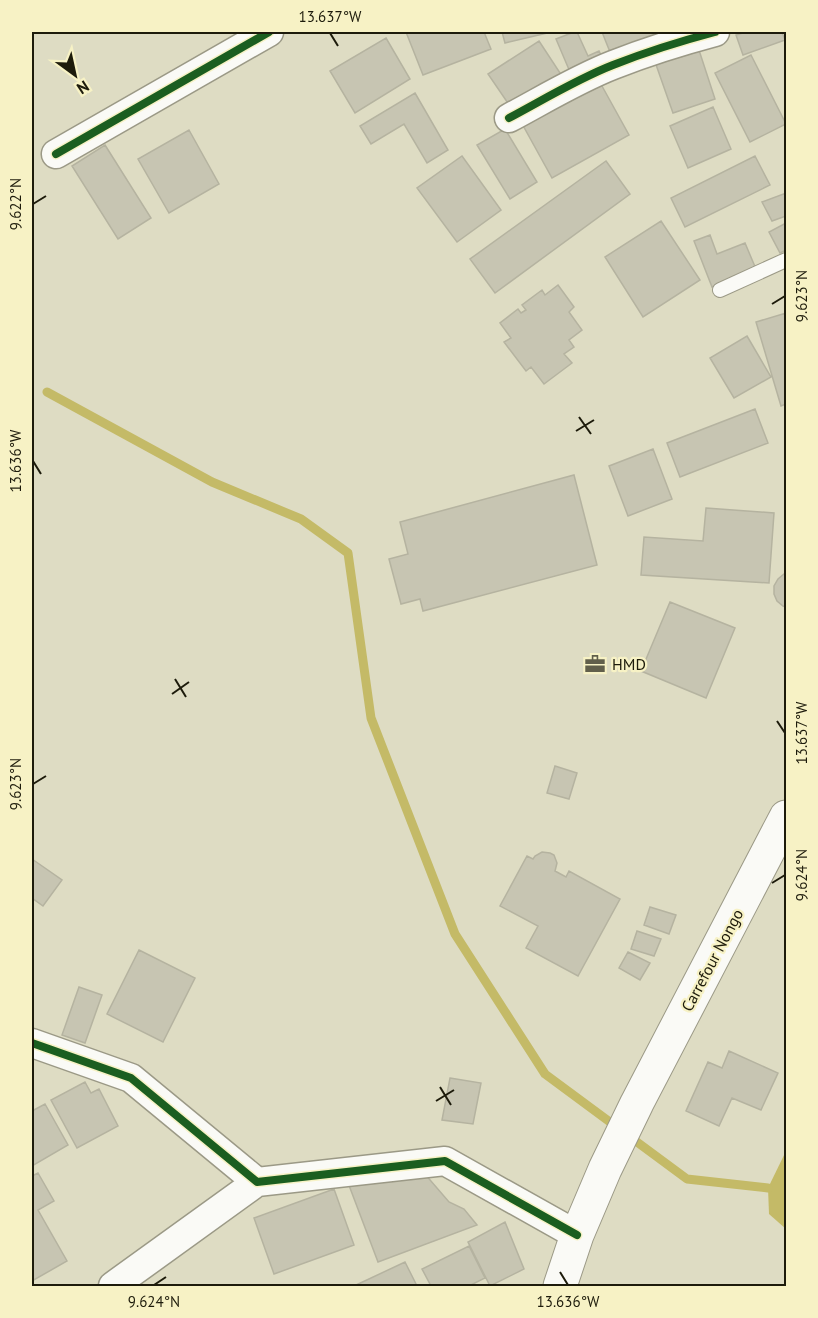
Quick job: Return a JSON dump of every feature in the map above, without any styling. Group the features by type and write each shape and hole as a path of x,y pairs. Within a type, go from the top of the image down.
{"main road":[{"name":"Carrefour Nongo","path":"560,1287 577,1235 605,1168 786,817"}],"street":[{"path":"56,154 269,32"},
{"path":"508,118 612,65 715,32"},
{"path":"32,1043 131,1078 257,1182"},
{"path":"113,1287 257,1182 445,1161 577,1235"}],"lane":[{"path":"720,290 786,260"}],"shaded area":[{"path":"786,1151 786,1229 769,1214 768,1188"}],"building":[{"path":"406,32 484,32 491,49 423,75"},
{"path":"502,32 546,32 547,33 505,43"},
{"path":"577,32 588,56 599,51 606,65 573,79 556,39"},
{"path":"602,32 674,32 612,57"},
{"path":"746,32 782,32 785,40 743,55 736,35"},
{"path":"386,38 410,79 355,113 330,71"},
{"path":"539,41 564,79 514,112 488,74"},
{"path":"697,44 715,99 673,113 654,59"},
{"path":"751,55 786,124 750,142 715,73"},
{"path":"597,77 629,135 552,178 520,120"},
{"path":"415,93 448,150 427,163 404,124 371,144 360,126"},
{"path":"713,107 731,149 688,168 670,126"},
{"path":"505,129 537,182 510,199 477,145"},
{"path":"189,130 219,184 169,213 138,159"},
{"path":"105,145 151,218 118,239 72,166"},
{"path":"462,156 501,210 457,242 417,188"},
{"path":"755,156 770,185 685,227 671,198"},
{"path":"606,161 630,194 495,293 470,259"},
{"path":"786,193 786,216 772,221 762,202"},
{"path":"661,221 700,280 643,317 605,257"},
{"path":"786,223 786,250 780,253 769,232"},
{"path":"710,235 717,254 745,243 756,269 712,287 694,241"},
{"path":"558,285 574,307 569,312 582,330 569,340 574,347 564,354 572,363 544,384 531,367 526,371 504,342 511,338 500,323 518,309 521,313 526,310 522,305 542,290 545,295"},
{"path":"786,313 786,404 781,406 756,322"},
{"path":"747,336 771,377 734,398 710,358"},
{"path":"755,409 768,443 680,477 667,443"},
{"path":"653,449 672,499 628,516 609,466"},
{"path":"574,475 597,565 423,611 420,599 401,604 389,559 408,554 400,522"},
{"path":"706,508 774,513 769,583 641,575 644,537 703,541"},
{"path":"786,574 786,607 777,601 774,594 774,586"},
{"path":"670,602 735,628 706,698 641,671"},
{"path":"555,766 577,773 569,799 547,793"},
{"path":"542,852 554,855 557,863 555,871 566,877 569,871 620,899 578,976 526,948 538,926 500,906 527,856 533,859"},
{"path":"32,859 62,880 43,906 32,898"},
{"path":"650,907 676,915 669,934 644,925"},
{"path":"637,931 661,939 654,956 631,949"},
{"path":"139,950 195,978 163,1042 107,1014"},
{"path":"628,952 650,963 640,980 619,968"},
{"path":"79,987 102,995 85,1043 62,1035"},
{"path":"729,1051 778,1073 761,1110 732,1098 719,1126 686,1111 708,1062 722,1068"},
{"path":"450,1078 481,1083 473,1124 442,1120"},
{"path":"85,1082 91,1093 99,1089 118,1126 77,1148 51,1100"},
{"path":"45,1104 68,1145 32,1166 32,1111"},
{"path":"418,1166 449,1202 464,1209 477,1225 378,1262 347,1180"},
{"path":"38,1173 54,1201 38,1210 67,1261 32,1281 32,1176"},
{"path":"334,1189 354,1245 274,1274 254,1218"},
{"path":"505,1222 524,1269 490,1286 468,1242"},
{"path":"469,1246 485,1278 469,1286 431,1286 422,1269"},
{"path":"405,1262 417,1286 354,1286"}],"waterway":[{"path":"47,392 212,482 301,519 348,553 371,718 455,934 545,1074 687,1179 768,1188"}],"cycle path":[{"path":"56,154 269,32"},
{"path":"509,118 573,83 625,60 715,32"},
{"path":"32,1043 131,1078 257,1182 445,1161 577,1235"}],"place":[{"name":"HMD","path":"595,664"}]}
